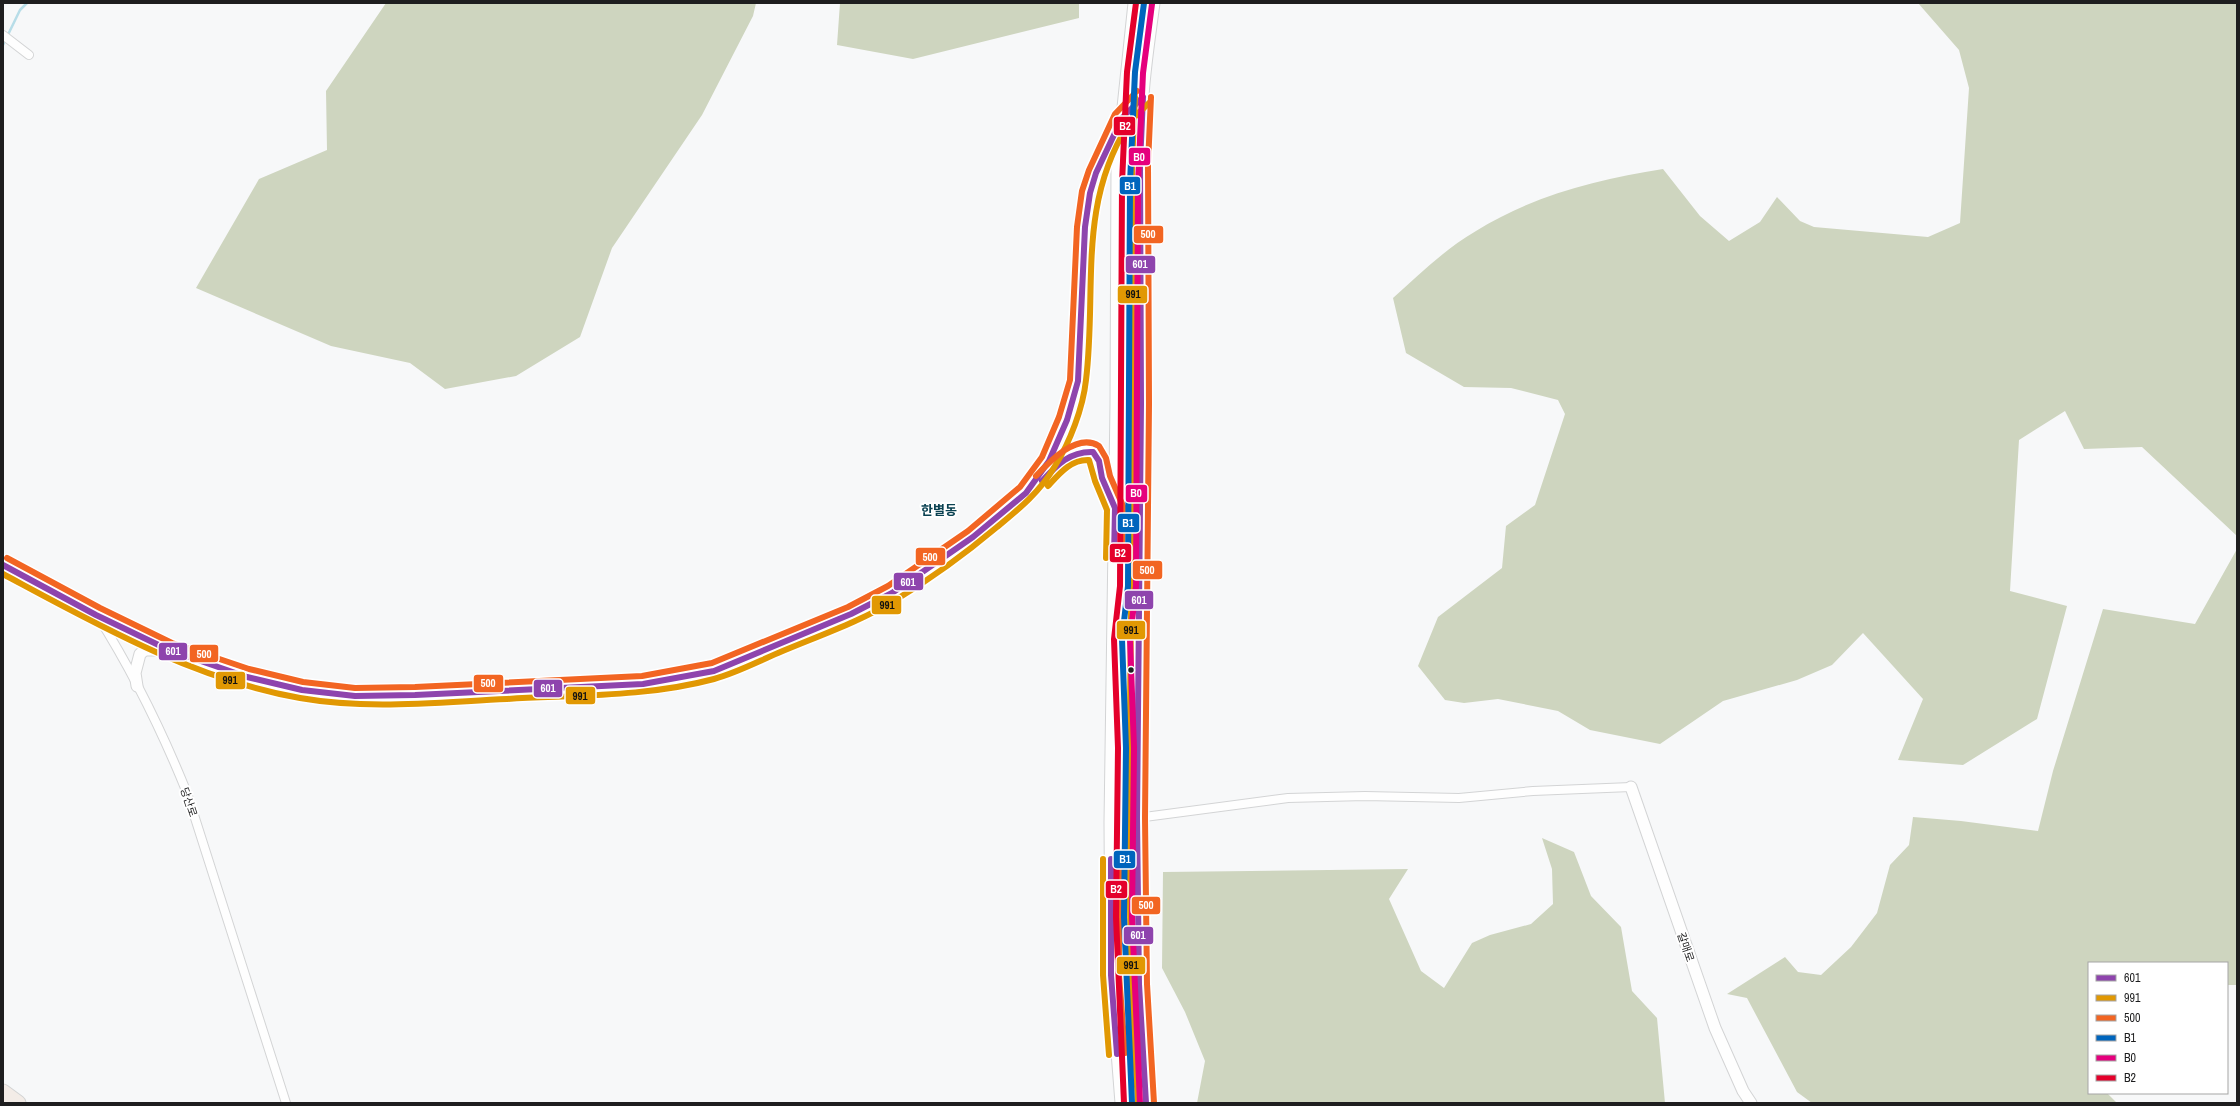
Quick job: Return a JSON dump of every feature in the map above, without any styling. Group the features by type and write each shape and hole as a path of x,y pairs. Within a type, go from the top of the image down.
{"highway":[{"path":"3,1092 18,1103"}],"street":[{"path":"1121,1103 1111,975 1110,822 1115,508 1117,164 1134,3"},
{"path":"1146,1103 1139,984 1137,818 1141,404 1140,164 1143,97 1154,3"},
{"path":"3,35 29,55"},
{"path":"1026,493 1049,461 1067,420 1078,381 1085,227 1090,193 1104,153 1122,118 1143,97"},
{"path":"96,615 168,650 198,661 254,678 302,690 356,696 643,684 714,671 851,614 892,592 930,568 973,537 1026,493 1037,486 1059,463 1072,453 1083,451 1092,452 1099,461 1102,478 1115,508"},
{"name":"당산로","path":"3,565 96,615 121,652 168,745 187,793 286,1103"},
{"path":"137,686 136,664 140,654 145,650 168,650"},
{"path":"1137,818 1288,798 1365,796 1459,798 1533,791 1631,787"},
{"name":"갈매로","path":"1631,787 1715,1028 1743,1091 1751,1103"}],"green space":[{"path":"386,3 756,3 753,16 702,115 612,248 580,337 516,376 445,389 410,363 331,346 196,288 259,179 327,150 326,91"},
{"path":"840,3 1079,3 1079,18 913,59 837,45"},
{"path":"1918,3 2237,3 2237,536 2142,447 2084,449 2065,411 2019,440 2010,591 2067,606 2037,719 1963,765 1898,760 1923,699 1863,633 1832,665 1797,680 1723,701 1660,744 1590,730 1558,711 1498,699 1464,703 1445,700 1418,666 1438,617 1502,568 1506,526 1535,505 1565,414 1558,400 1511,388 1464,387 1406,353 1393,298 1433,262 1465,238 1497,219 1520,208 1590,184 1663,169 1700,216 1729,241 1760,222 1777,197 1800,221 1814,227 1928,237 1960,223 1969,88 1959,50"},
{"path":"2237,549 2237,985 2228,985 2228,962 2088,962 2088,1094 2108,1094 2117,1103 1812,1103 1797,1092 1747,998 1727,994 1785,957 1798,972 1821,975 1851,947 1877,913 1890,865 1909,845 1913,817 1961,821 2038,831 2053,771 2103,609 2195,624"},
{"path":"1542,838 1574,852 1591,896 1621,927 1632,991 1657,1018 1665,1103 1197,1103 1205,1061 1185,1012 1162,968 1163,872 1408,869 1389,899 1421,971 1444,988 1472,943 1490,935 1531,924 1553,904 1552,869"}],"waterway":[{"path":"3,45 20,10 27,3"}],"transit line":[{"name":"B2","path":"1124,1103 1116,917 1118,748 1114,639 1120,586 1122,183 1127,72 1136,3"},
{"name":"B1","path":"1132,1103 1124,917 1126,748 1122,639 1128,586 1130,183 1135,72 1144,3"},
{"name":"B0","path":"1140,1103 1132,917 1134,748 1130,639 1136,586 1138,183 1143,73 1152,4"},
{"name":"500","path":"7,558 100,608 172,643 249,669 303,682 355,688 415,687 642,676 712,663 848,607 888,586 968,531 1020,487 1042,457 1059,417 1070,380 1077,227 1082,191 1089,170 1115,114 1137,91"},
{"name":"991","path":"1135,97 1132,164 1133,404 1129,818 1131,984 1138,1103"},
{"name":"601","path":"1143,97 1140,164 1141,404 1137,818 1139,984 1146,1103"},
{"name":"601","path":"3,565 96,615 169,650 247,677 302,690 355,696 415,695 643,684 714,671 851,614 892,593 973,537 1026,493 1049,461 1067,420 1078,381 1085,227 1090,193 1096,173 1122,118 1143,97"},
{"name":"500","path":"1151,97 1148,164 1149,404 1145,818 1147,984 1154,1103"},
{"name":"991","path":"3,574 111,631 184,664 222,678 260,689 326,702 351,704 404,704 611,694 689,685 722,677 738,671 854,622 910,591 936,574 985,537 1029,500 1043,484 1061,457 1071,436 1082,402 1089,347 1092,250 1095,218 1101,186 1112,156 1128,125 1149,103"},
{"name":"500","path":"1036,476 1048,463 1064,450 1082,443 1091,443 1099,446 1106,458 1110,476 1123,506 1122,558"},
{"name":"601","path":"1042,481 1064,460 1077,454 1093,452 1099,461 1102,478 1115,508 1114,558"},
{"name":"991","path":"1048,486 1066,468 1077,462 1089,460 1095,481 1107,510 1106,558"},
{"name":"991","path":"1103,859 1103,975 1109,1055"},
{"name":"601","path":"1111,859 1111,975 1117,1054"},
{"name":"500","path":"1119,859 1119,975 1125,1053"}],"district":[{"name":"한별동","path":"939,510"}]}
